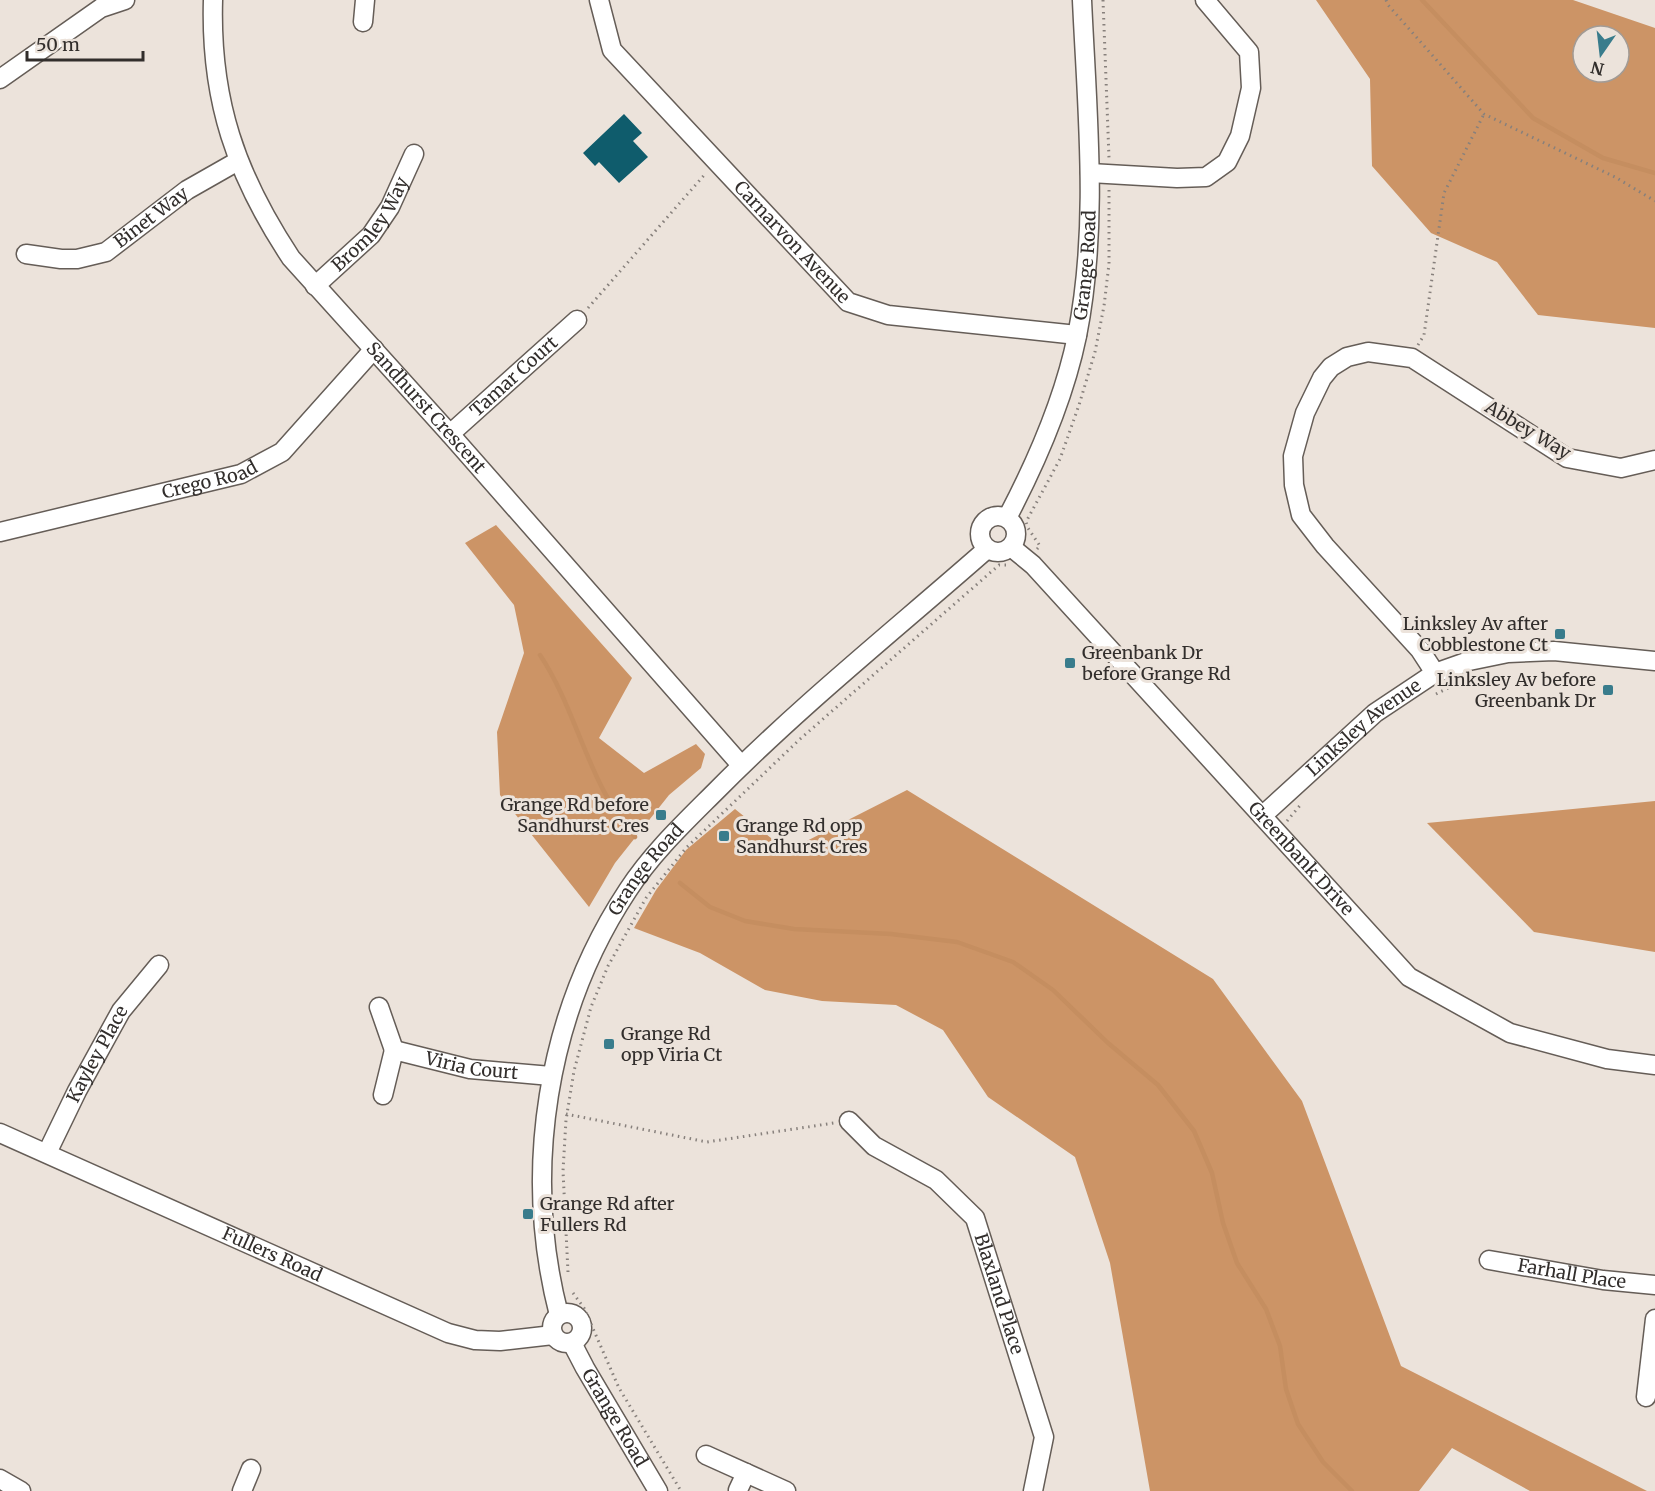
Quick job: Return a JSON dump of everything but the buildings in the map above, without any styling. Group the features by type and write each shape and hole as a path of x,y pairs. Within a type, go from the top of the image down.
{"street":[{"path":"0,79 101,8 125,0"},
{"name":"Sandhurst Crescent","path":"213,0 212,32 223,116 238,161 270,226 291,258 450,434 741,765"},
{"path":"363,22 365,0"},
{"name":"Carnarvon Avenue","path":"599,0 612,50 848,302 888,315 1077,335"},
{"name":"Grange Road","path":"1007,518 1049,427 1077,335 1089,243 1090,173 1082,0"},
{"path":"1090,173 1177,178 1206,177 1227,162 1240,136 1251,88 1249,52 1205,0"},
{"name":"Bromley Way","path":"315,286 371,235 390,207 414,154"},
{"name":"Binet Way","path":"26,254 77,259 106,252 187,190 238,161"},
{"name":"Tamar Court","path":"450,434 577,320"},
{"name":"Crego Road","path":"0,532 241,474 282,452 374,349"},
{"path":"1412,358 1368,352 1347,357 1331,367 1322,378 1305,413 1293,456 1294,485 1301,515 1325,546 1420,650 1435,673"},
{"name":"Abbey Way","path":"1412,358 1567,458 1621,468 1655,460"},
{"path":"994,516 1007,518 1012,522 1016,531 1016,539 1011,547 1001,553 987,549 980,538 982,524 994,516"},
{"name":"Greenbank Drive","path":"1011,547 1027,560 1409,977 1510,1033 1606,1059 1655,1065"},
{"name":"Grange Road","path":"560,1315 549,1277 543,1208 542,1158 546,1110 551,1076 569,1006 600,937 628,889 666,841 741,765 892,630 987,549"},
{"name":"Linksley Avenue","path":"1262,816 1375,713 1435,673 1469,661 1508,653 1554,651 1655,661"},
{"name":"Kayley Place","path":"47,1153 77,1091 121,1011 159,965"},
{"path":"379,1007 394,1050 383,1095"},
{"name":"Viria Court","path":"394,1050 470,1069 551,1076"},
{"name":"Blaxland Place","path":"849,1120 874,1146 936,1180 975,1218 1044,1437 1033,1491"},
{"name":"Fullers Road","path":"0,1133 448,1333 475,1340 500,1341 554,1335"},
{"name":"Farhall Place","path":"1489,1260 1602,1280 1655,1286"},
{"path":"572,1314 581,1323 581,1334 572,1342 560,1342 554,1335 554,1322 560,1315 572,1314"},
{"path":"1646,1398 1655,1319"},
{"name":"Grange Road","path":"572,1342 658,1491"},
{"path":"706,1455 786,1491"},
{"path":"242,1491 251,1469"},
{"path":"738,1490 746,1473"},
{"path":"0,1479 21,1491"}],"path":[{"path":"568,1275 563,1171 567,1114 574,1071 591,1007 608,966 646,898 686,848 799,740 999,565 1006,564 1016,572 1040,546 1026,522 1060,459 1079,405 1095,352 1109,264 1109,174 1103,0"},
{"path":"1386,0 1484,114 1615,177 1655,201"},
{"path":"1412,358 1424,334 1444,193 1484,114"},
{"path":"577,320 702,177"},
{"path":"1428,697 1458,683"},
{"path":"1278,832 1308,796"},
{"path":"546,1110 707,1142 849,1120"},
{"path":"571,1285 573,1295 584,1308 619,1388 681,1491"}],"shaded area":[{"path":"1316,0 1573,0 1655,28 1655,328 1538,315 1497,262 1431,233 1372,166 1370,79"},
{"path":"496,525 632,678 599,738 644,773 696,744 705,754 701,768 669,795 615,863 589,907 500,795 497,732 524,653 514,605 465,543"},
{"path":"907,790 1213,979 1302,1101 1401,1366 1647,1491 1530,1491 1452,1448 1419,1491 1150,1491 1110,1263 1075,1157 988,1097 943,1030 896,1005 822,1001 765,990 700,953 634,928 656,890 686,850 735,809 787,851"},
{"path":"1655,801 1655,952 1534,932 1427,823"}],"waterway":[{"path":"1422,0 1533,118 1603,158 1655,173"},
{"path":"540,655 564,700 606,795 619,817 635,837"},
{"path":"680,883 710,907 745,921 794,929 891,934 957,942 1013,962 1053,990 1108,1043 1158,1085 1194,1131 1212,1173 1223,1223 1237,1263 1266,1309 1280,1346 1286,1389 1298,1424 1323,1462 1352,1491"}],"place":[{"name":"Linksley Av after Cobblestone Ct","path":"1560,634"},
{"name":"Greenbank Dr before Grange Rd","path":"1070,663"},
{"name":"Linksley Av before Greenbank Dr","path":"1608,690"},
{"name":"Grange Rd before Sandhurst Cres","path":"661,815"},
{"name":"Grange Rd opp Sandhurst Cres","path":"724,836"},
{"name":"Grange Rd opp Viria Ct","path":"609,1044"},
{"name":"Grange Rd after Fullers Rd","path":"528,1214"}]}
